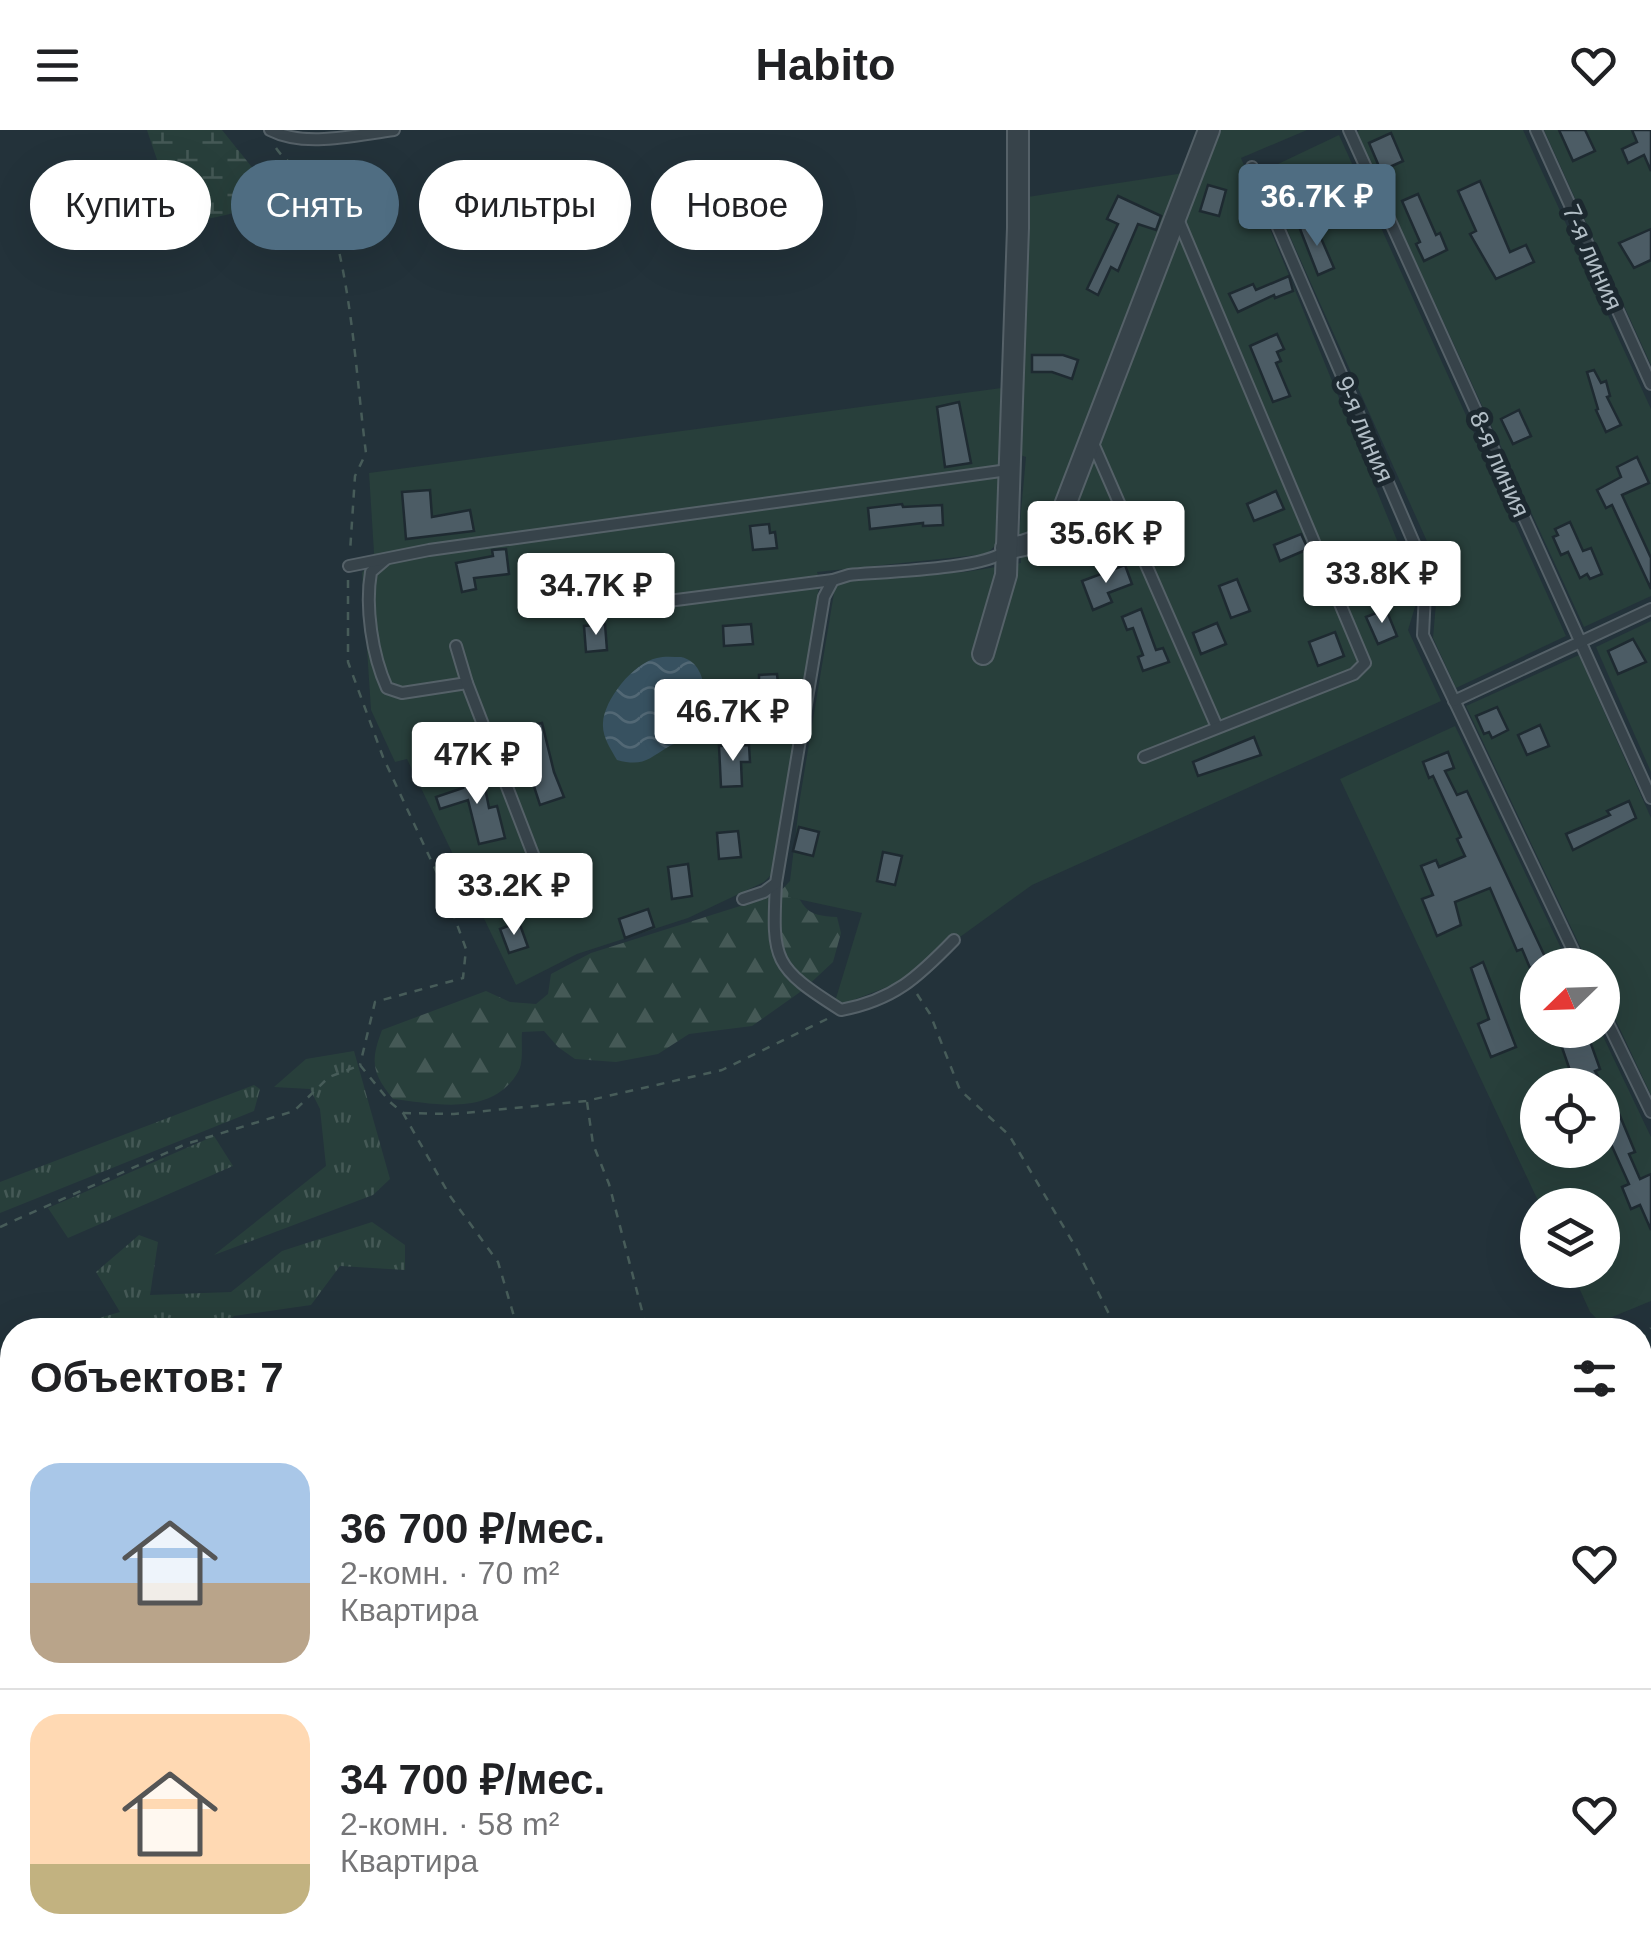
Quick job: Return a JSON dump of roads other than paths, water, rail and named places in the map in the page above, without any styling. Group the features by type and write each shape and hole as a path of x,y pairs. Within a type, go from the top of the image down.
{"street":[{"path":"983,654 1003,595 1018,228 1018,130"},
{"path":"1006,548 1035,544 1053,527 1092,440 1210,130"}],"lane":[{"path":"270,130 333,138 394,130"},
{"name":"8-я линия","path":"1348,130 1651,798"},
{"name":"7-я линия","path":"1536,130 1651,384"},
{"name":"9-я линия","path":"1252,167 1426,570 1422,635 1572,948"},
{"path":"1144,757 1354,674 1365,664 1177,217"},
{"path":"1092,440 1217,727"},
{"path":"349,566 1008,470"},
{"path":"637,605 849,575 971,564 998,558 1006,548"},
{"path":"386,559 371,572 368,592 380,673 387,688 402,693 466,683"},
{"path":"833,580 824,598 776,883 773,942 782,966 841,1010 911,984 954,940"},
{"path":"1454,701 1651,609"},
{"path":"456,646 466,683 551,901"},
{"path":"742,899 764,892 776,883"},
{"path":"1620,1048 1651,1112"}],"water":[{"path":"681,657 697,668 704,688 703,712 695,732 645,761 617,760 603,728 614,694 648,661"}]}
